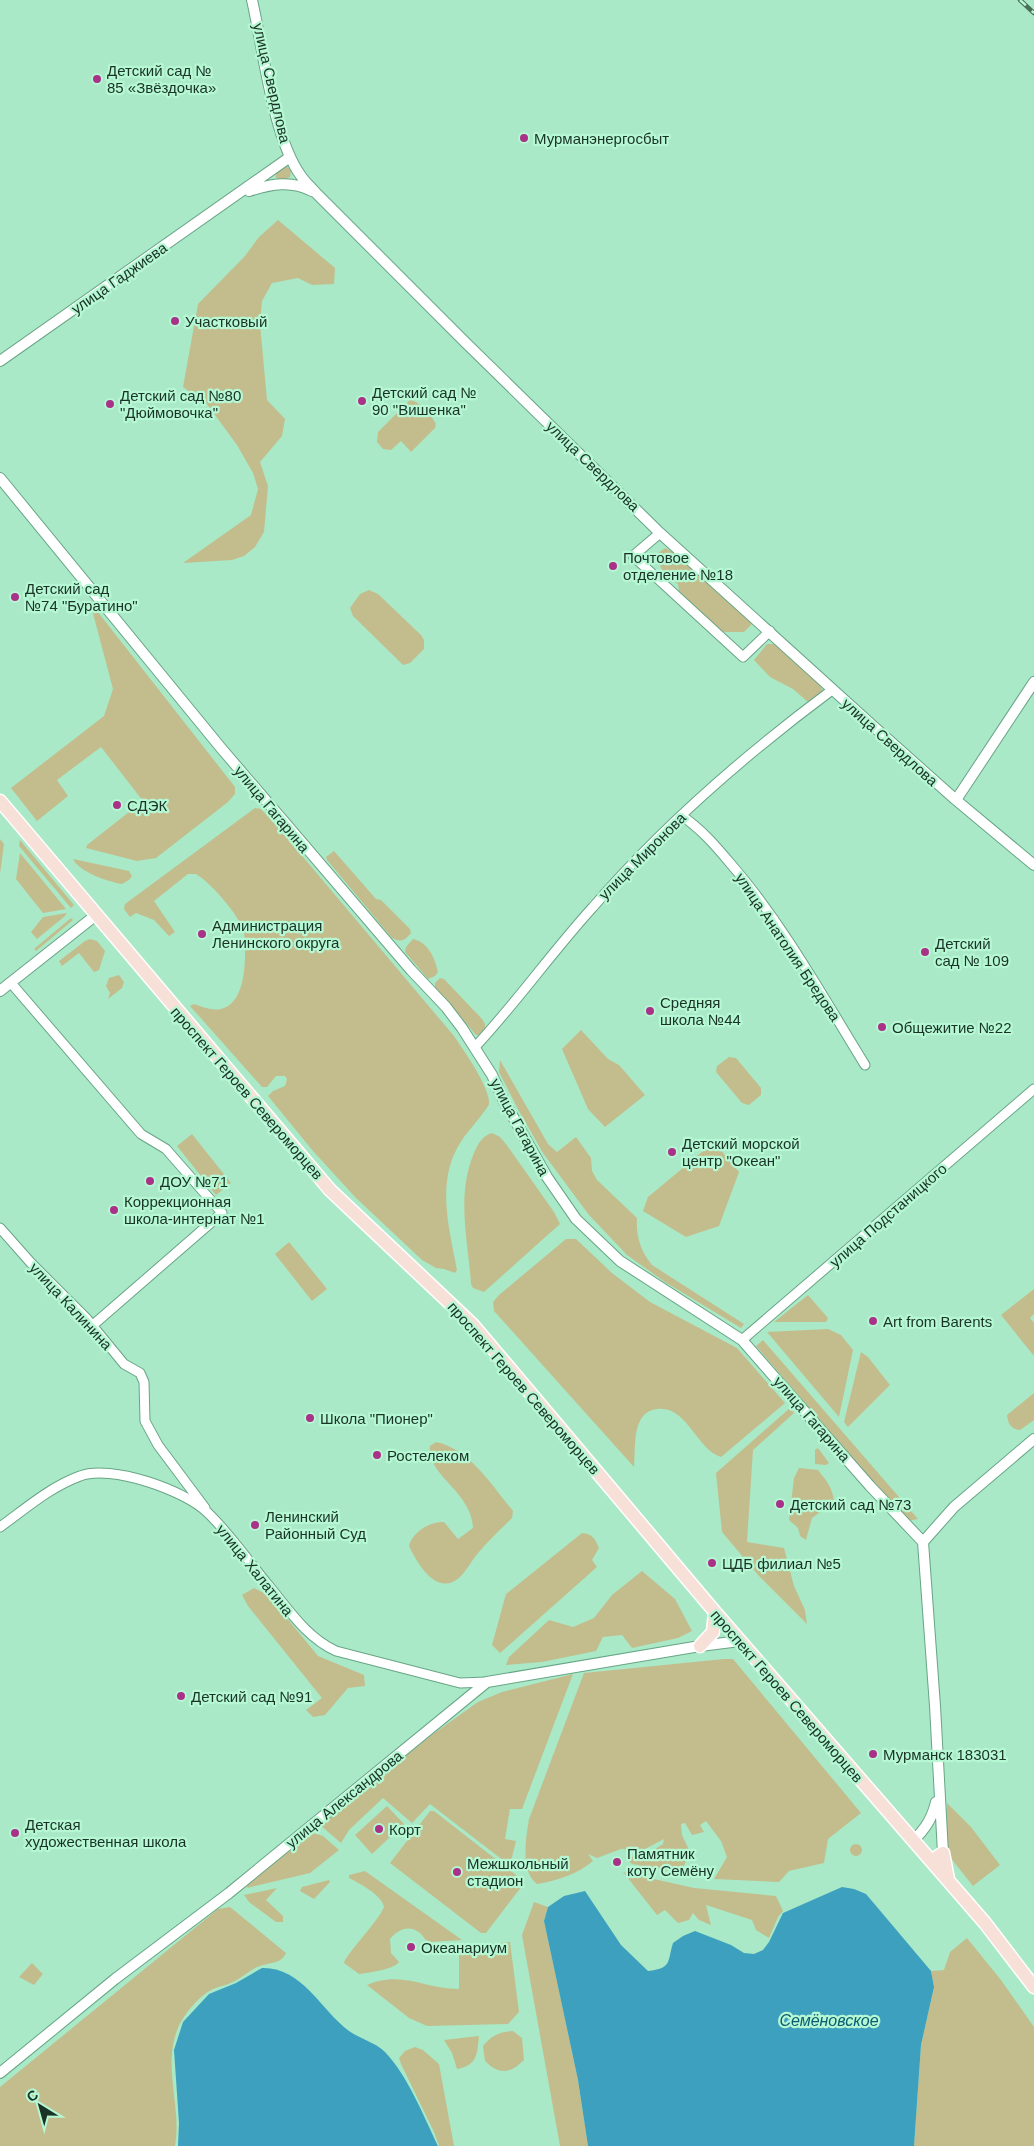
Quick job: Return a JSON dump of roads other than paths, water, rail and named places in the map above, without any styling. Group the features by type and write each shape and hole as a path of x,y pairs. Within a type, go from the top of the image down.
{"main road":[{"name":"проспект Героев Североморцев","path":"0,801 330,1190 473,1325 715,1612 1001,1943 1034,1987"},
{"path":"700,1646 713,1632 715,1612"},
{"path":"931,1861 943,1853 949,1882"}],"street":[{"name":"улица Свердлова","path":"252,0 278,121 290,157 301,176 316,193 660,533 770,631 832,690 956,800 1034,865"},
{"name":"улица Гаджиева","path":"0,361 290,157"},
{"name":"улица Гаджиева","path":"238,195 258,188 289,184 316,193"},
{"name":"улица Гагарина","path":"0,478 221,748 410,970 446,1008 476,1046 547,1177 582,1226 620,1261 742,1340 870,1486 923,1542"},
{"path":"660,533 633,556 743,658 770,631"},
{"path":"956,800 1034,682"},
{"name":"улица Миронова","path":"476,1046 593,906 682,816 751,751 832,690"},
{"name":"улица Анатолия Бредова","path":"682,816 699,827 747,883 809,975 865,1065"},
{"path":"0,991 96,915"},
{"path":"11,983 141,1134 166,1149 222,1213 92,1325"},
{"name":"улица Подстаницкого","path":"742,1340 1034,1089"},
{"name":"улица Калинина","path":"0,1228 30,1263 92,1325 124,1364 140,1374 144,1382 145,1422 158,1445 207,1511"},
{"path":"943,1853 923,1542 954,1508 1034,1439"},
{"name":"улица Халатина","path":"0,1527 54,1489 81,1475 101,1472 125,1476 169,1489 207,1511 298,1622 322,1645 336,1651 460,1683 486,1682"},
{"name":"улица Александрова","path":"0,2074 115,1979 229,1893 486,1682 740,1641"},
{"path":"913,1841 924,1830 933,1816 940,1789"}],"water":[{"name":"Семёновское","path":"842,1887 866,1894 931,1971 934,1987 921,2045 914,2146 588,2146 578,2080 544,1921 548,1907 564,1896 585,1891 621,1945 648,1971 665,1966 669,1960 673,1943 695,1931 731,1945 744,1953 754,1954 763,1950 769,1942 783,1913"},
{"path":"262,1968 288,1974 310,1991 349,2031 385,2052 408,2085 438,2146 178,2146 179,2123 174,2050 183,2022 209,1994 236,1983"}],"railway":[{"path":"1020,0 1034,13"}],"place":[{"name":"Детский сад № 85 «Звёздочка»","path":"97,79"},
{"name":"Мурманэнергосбыт","path":"524,138"},
{"name":"Участковый","path":"175,321"},
{"name":"Детский сад № 90 \"Вишенка\"","path":"362,401"},
{"name":"Детский сад №80 \"Дюймовочка\"","path":"110,404"},
{"name":"Почтовое отделение №18","path":"613,566"},
{"name":"Детский сад №74 \"Буратино\"","path":"15,597"},
{"name":"СДЭК","path":"117,805"},
{"name":"Администрация Ленинского округа","path":"202,934"},
{"name":"Детский сад № 109","path":"925,952"},
{"name":"Средняя школа №44","path":"650,1011"},
{"name":"Общежитие №22","path":"882,1027"},
{"name":"Детский морской центр \"Океан\"","path":"672,1152"},
{"name":"ДОУ №71","path":"150,1181"},
{"name":"Коррекционная школа-интернат №1","path":"114,1210"},
{"name":"Art from Barents","path":"873,1321"},
{"name":"Школа \"Пионер\"","path":"310,1418"},
{"name":"Ростелеком","path":"377,1455"},
{"name":"Детский сад №73","path":"780,1504"},
{"name":"Ленинский Районный Суд","path":"255,1525"},
{"name":"ЦДБ филиал №5","path":"712,1563"},
{"name":"Детский сад №91","path":"181,1696"},
{"name":"Мурманск 183031","path":"873,1754"},
{"name":"Корт","path":"379,1829"},
{"name":"Детская художественная школа","path":"15,1833"},
{"name":"Памятник коту Семёну","path":"617,1862"},
{"name":"Межшкольный стадион","path":"457,1872"},
{"name":"Океанариум","path":"411,1947"}]}
